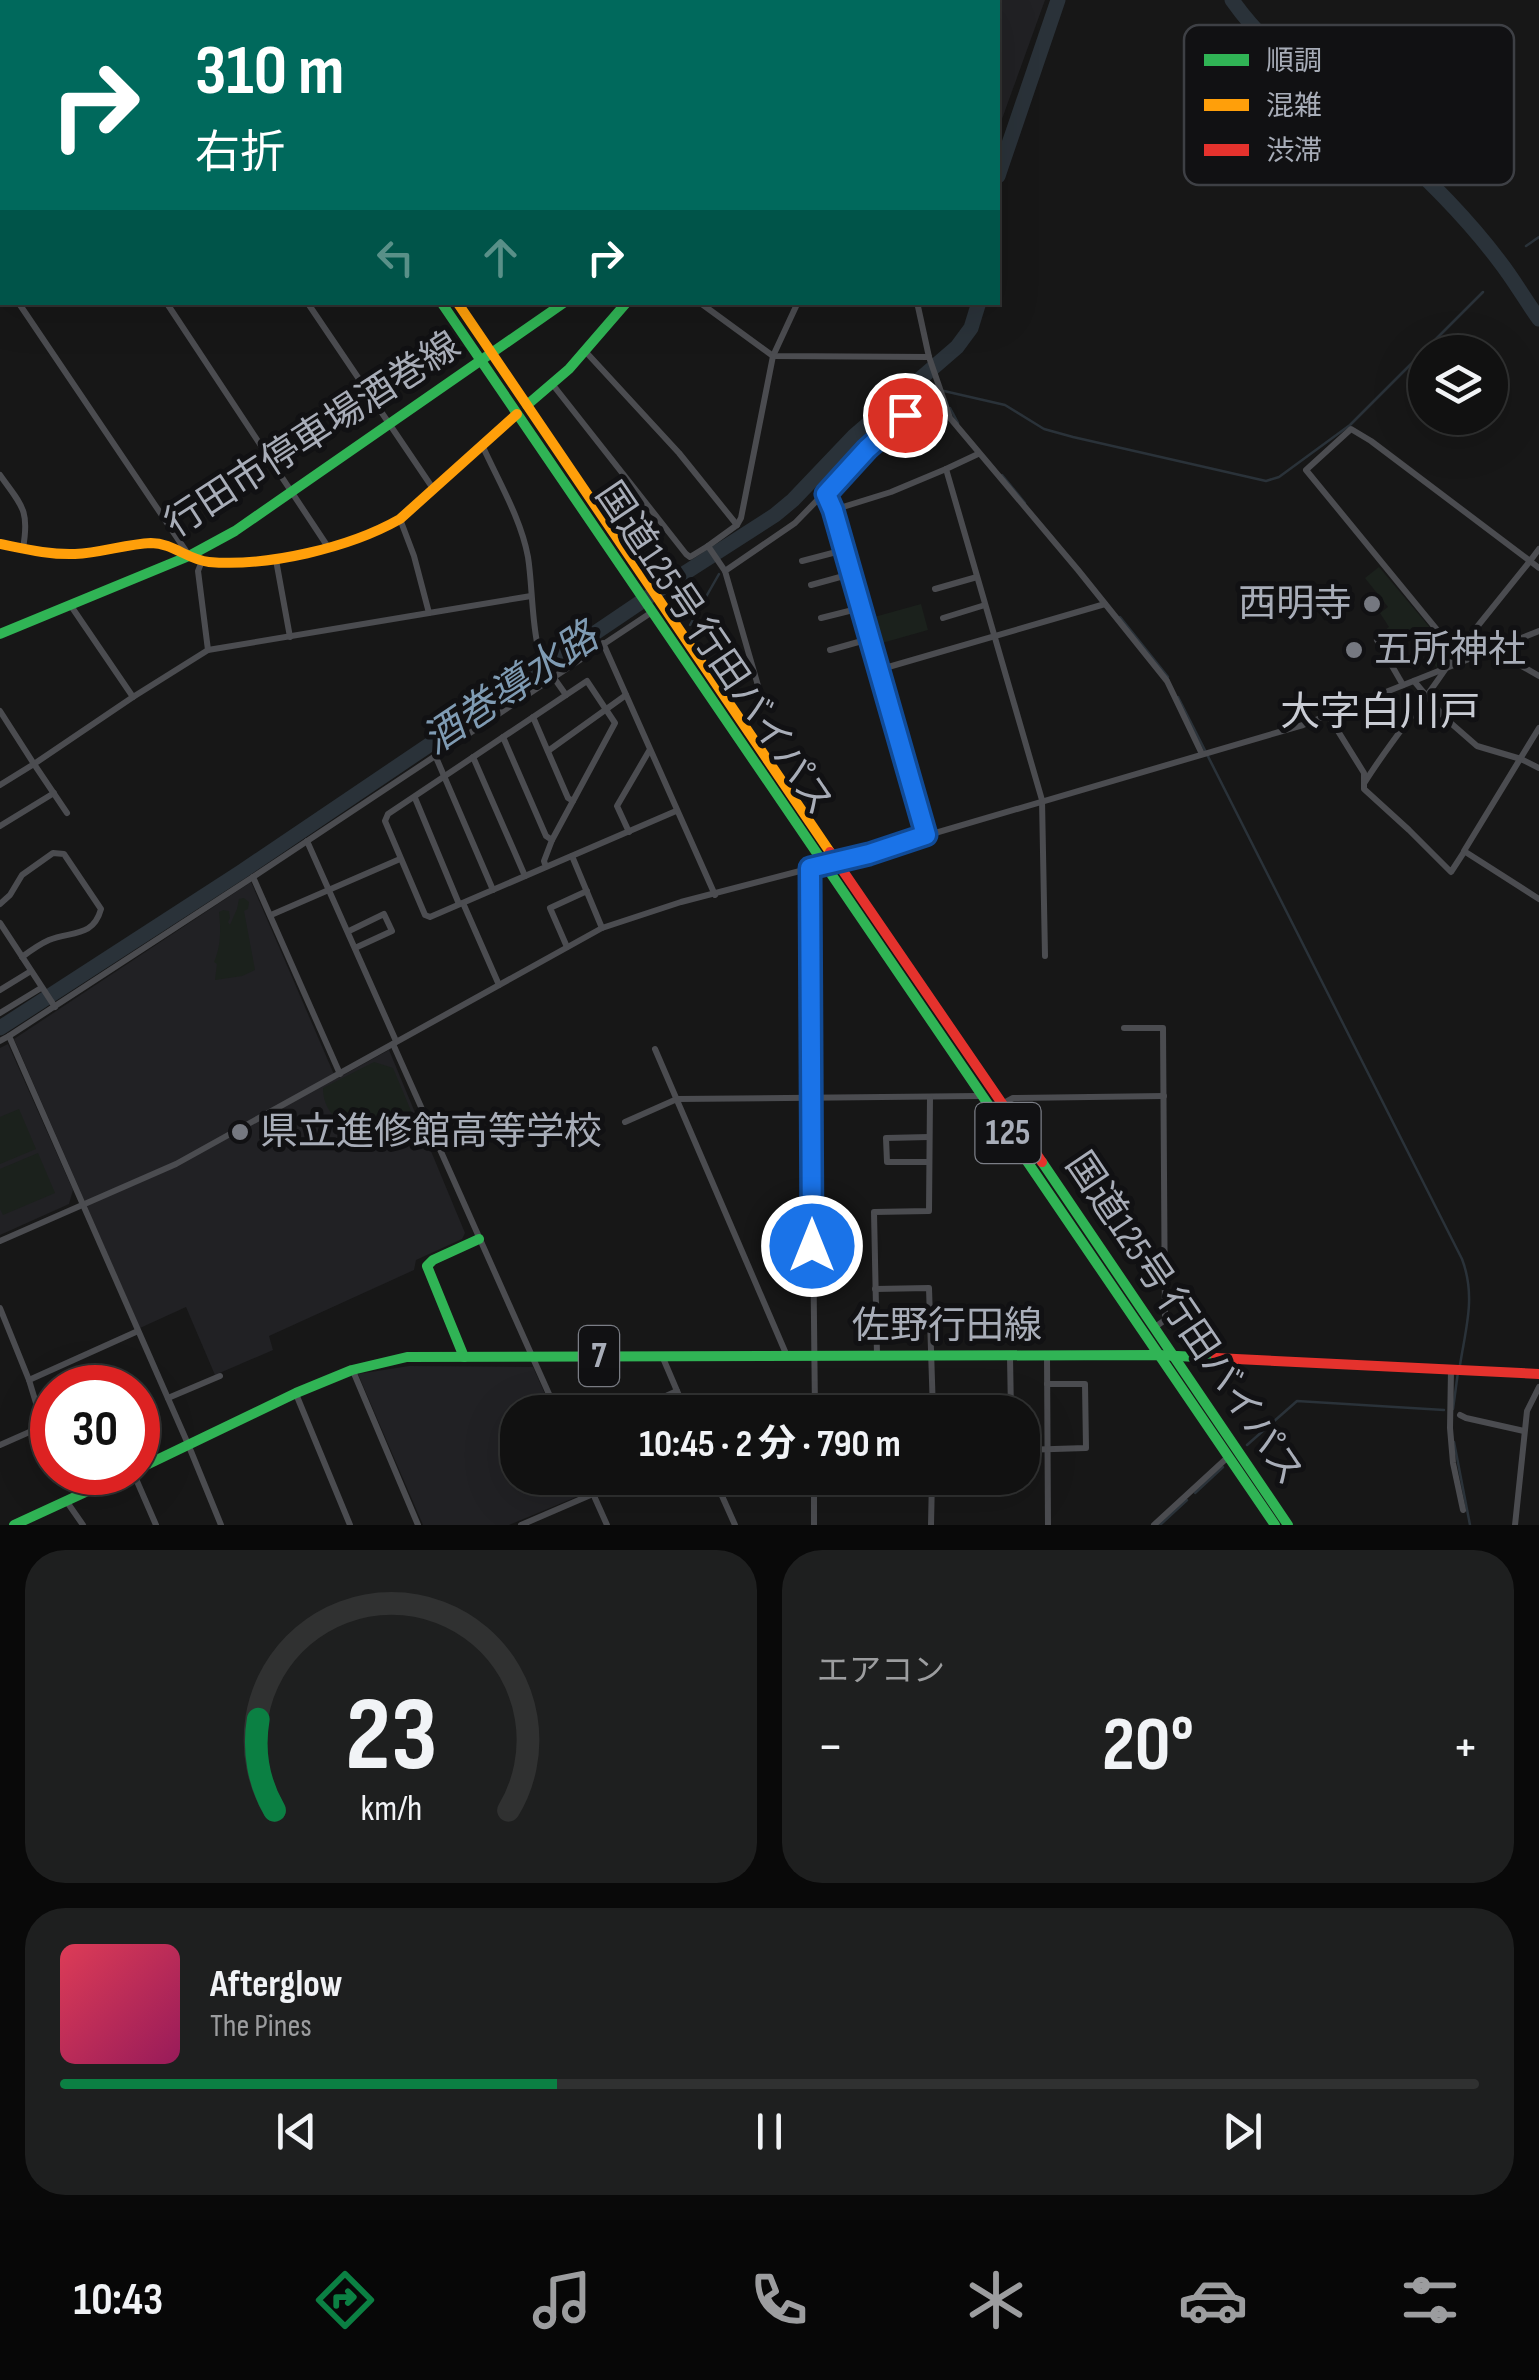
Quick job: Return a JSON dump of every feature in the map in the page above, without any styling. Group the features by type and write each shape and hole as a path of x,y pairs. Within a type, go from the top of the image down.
{"main road":[{"name":"国道125号 行田バイパス","path":"443,305 644,589"},
{"name":"国道125号 行田バイパス","path":"459,305 824,865 1275,1525"},
{"name":"行田市停車場酒巻線","path":"0,634 190,556 234,531 561,305"},
{"path":"527,405 553,385 624,305"},
{"path":"0,544 52,554 78,554 153,542 202,561 276,560 328,548 381,530 400,518 517,414"},
{"name":"国道125号 行田バイパス","path":"655,608 838,861 1288,1525"},
{"path":"464,1357 427,1266 479,1238"},
{"name":"佐野行田線","path":"160,1458 352,1370 407,1357 1175,1356 1539,1374"},
{"name":"佐野行田線","path":"14,1525 80,1495"}],"street":[{"path":"20,305 190,556"},
{"path":"168,305 328,548"},
{"path":"309,305 434,490"},
{"path":"703,305 773,356 930,359"},
{"path":"553,385 690,557 709,548 737,526 741,518 773,356 797,305"},
{"path":"919,305 930,359 950,418 1166,681 1202,754"},
{"path":"585,351 679,453 737,526"},
{"path":"725,572 795,523 867,449 939,387"},
{"path":"1456,654 1306,470 1351,429 1539,568"},
{"path":"482,447 507,497 526,551 540,663 566,695"},
{"path":"833,510 891,492 978,454"},
{"path":"946,469 1042,800 1045,956"},
{"path":"0,475 24,510 28,524 23,549"},
{"path":"826,494 926,835"},
{"path":"400,518 429,614"},
{"path":"709,548 725,572 763,703"},
{"path":"1364,782 1539,548"},
{"path":"802,561 844,550"},
{"path":"276,560 290,637"},
{"path":"202,561 198,571 208,650"},
{"path":"811,585 851,574"},
{"path":"935,589 977,577"},
{"path":"0,785 208,650 531,596"},
{"path":"878,670 1105,604"},
{"path":"943,618 986,605"},
{"path":"71,606 133,697"},
{"path":"0,1041 655,608"},
{"path":"822,618 861,608"},
{"path":"0,1240 176,1164 602,928 1328,716 1539,631"},
{"path":"830,650 870,639"},
{"path":"1376,640 1404,684"},
{"path":"603,644 715,894"},
{"path":"1492,649 1539,676"},
{"path":"1414,680 1445,718 1477,746 1539,768"},
{"path":"546,867 544,861 552,840 614,723 587,682 388,814 385,821 430,917 676,811"},
{"path":"548,751 626,694"},
{"path":"0,711 67,814"},
{"path":"1328,716 1364,773 1364,789 1451,872 1539,728"},
{"path":"533,718 568,798 573,801"},
{"path":"502,737 546,836 552,840"},
{"path":"629,832 617,806 650,750"},
{"path":"435,755 493,890"},
{"path":"473,757 525,876"},
{"path":"0,826 54,793"},
{"path":"415,798 499,985"},
{"path":"307,841 549,1395"},
{"path":"1464,852 1539,899"},
{"path":"0,904 22,875 53,853 64,854 101,909 98,920 75,935 48,940 22,956"},
{"path":"572,856 602,928"},
{"path":"271,914 400,859"},
{"path":"810,868 814,1395"},
{"path":"253,877 340,1074"},
{"path":"567,947 550,908 587,891"},
{"path":"348,931 384,914 392,931 355,948"},
{"path":"0,923 53,1004"},
{"path":"0,990 31,971"},
{"path":"1,1010 43,990"},
{"path":"1124,1028 1163,1028 1165,1320 1155,1327"},
{"path":"9,1036 221,1525"},
{"path":"655,1050 786,1356"},
{"path":"877,1356 874,1212 929,1211 930,1096"},
{"path":"626,1122 676,1099 983,1096"},
{"path":"1002,1104 1013,1098 1164,1096"},
{"path":"929,1162 887,1162 886,1138 930,1137"},
{"path":"875,1289 929,1288 933,1395"},
{"path":"0,1308 30,1380"},
{"path":"63,1365 138,1331"},
{"path":"662,1355 679,1395"},
{"path":"1010,1356 1011,1395"},
{"path":"1048,1356 1048,1525"},
{"path":"1457,1369 1450,1428 1463,1510"},
{"path":"352,1370 418,1525"},
{"path":"168,1398 220,1376"},
{"path":"1040,1449 1086,1448 1085,1384 1047,1384"},
{"path":"1516,1525 1524,1431 1539,1388"},
{"path":"668,1395 677,1391"},
{"path":"296,1393 350,1525"},
{"path":"1460,1414 1524,1431"},
{"path":"0,1444 30,1432"},
{"path":"1154,1525 1228,1457"},
{"path":"143,1495 156,1525"},
{"path":"521,1525 592,1495"},
{"path":"594,1495 607,1525"},
{"path":"722,1495 735,1525"},
{"path":"814,1495 814,1525"},
{"path":"931,1525 932,1495"},
{"path":"66,1501 83,1525"}],"shaded area":[{"path":"1000,0 1045,0 1000,124"},
{"path":"1379,567 1452,654 1445,666 1437,668 1415,636 1392,651 1380,634 1389,627 1380,613 1388,607 1365,578"},
{"path":"921,604 928,630 875,645 867,619"},
{"name":"県立進修館高等学校","path":"251,882 336,1079 389,1050 465,1233 462,1239 416,1260 414,1270 269,1336 273,1350 215,1375 186,1307 140,1328 14,1039"},
{"path":"239,899 249,902 244,911 255,970 215,980 219,912 229,911 230,925"},
{"path":"8,1044 73,1190 69,1204 0,1235 0,1048"},
{"path":"374,1062 393,1068 414,1118 378,1139 369,1140 351,1133 334,1116 326,1104 323,1088"},
{"path":"19,1109 36,1149 0,1164 0,1117"},
{"path":"38,1153 55,1193 3,1215 0,1169"},
{"path":"409,1366 533,1367 545,1395 500,1395 500,1495 581,1495 509,1525 423,1525 358,1374"}],"waterway":[{"name":"酒巻導水路","path":"1000,170 1058,0"},
{"path":"1232,0 1252,25"},
{"path":"1432,185 1474,229 1539,319"},
{"path":"1526,246 1539,237"},
{"path":"944,391 1005,405 1044,429 1266,481 1279,477 1350,425 1483,292"},
{"name":"酒巻導水路","path":"0,1028 775,515 854,436 957,347 971,328 978,305"},
{"path":"883,431 931,390"},
{"path":"950,408 958,423"},
{"path":"1002,475 1025,503"},
{"path":"690,625 719,574"},
{"path":"1120,617 1168,677"},
{"path":"1178,697 1462,1259 1469,1299 1460,1365"},
{"path":"1453,1409 1458,1372"},
{"path":"1247,1445 1297,1401 1444,1410"},
{"path":"1454,1442 1470,1525"},
{"path":"1195,1493 1223,1467"},
{"path":"1160,1525 1187,1500"}],"traffic: fast":[{"path":"443,305 1275,1525"},
{"path":"0,634 189,556 235,531 561,305"},
{"path":"527,405 569,369 624,305"},
{"path":"1042,1162 1288,1525"},
{"path":"464,1357 427,1266 479,1239"},
{"path":"160,1458 352,1370 407,1357 1216,1358"},
{"path":"14,1525 79,1495"}],"traffic: slow":[{"path":"459,305 830,852"},
{"path":"0,544 66,554 151,543 201,561 232,563 332,547 400,519 517,414"}],"traffic: jam":[{"path":"830,852 1042,1162"},
{"path":"1216,1358 1539,1374"}],"place":[{"name":"西明寺","path":"1372,604"},
{"name":"五所神社","path":"1354,650"},
{"name":"県立進修館高等学校","path":"240,1132"}],"district":[{"name":"大字白川戸","path":"1380,713"}],"route":[{"path":"812,1246 810,868 926,835 826,494 905,415"}]}
